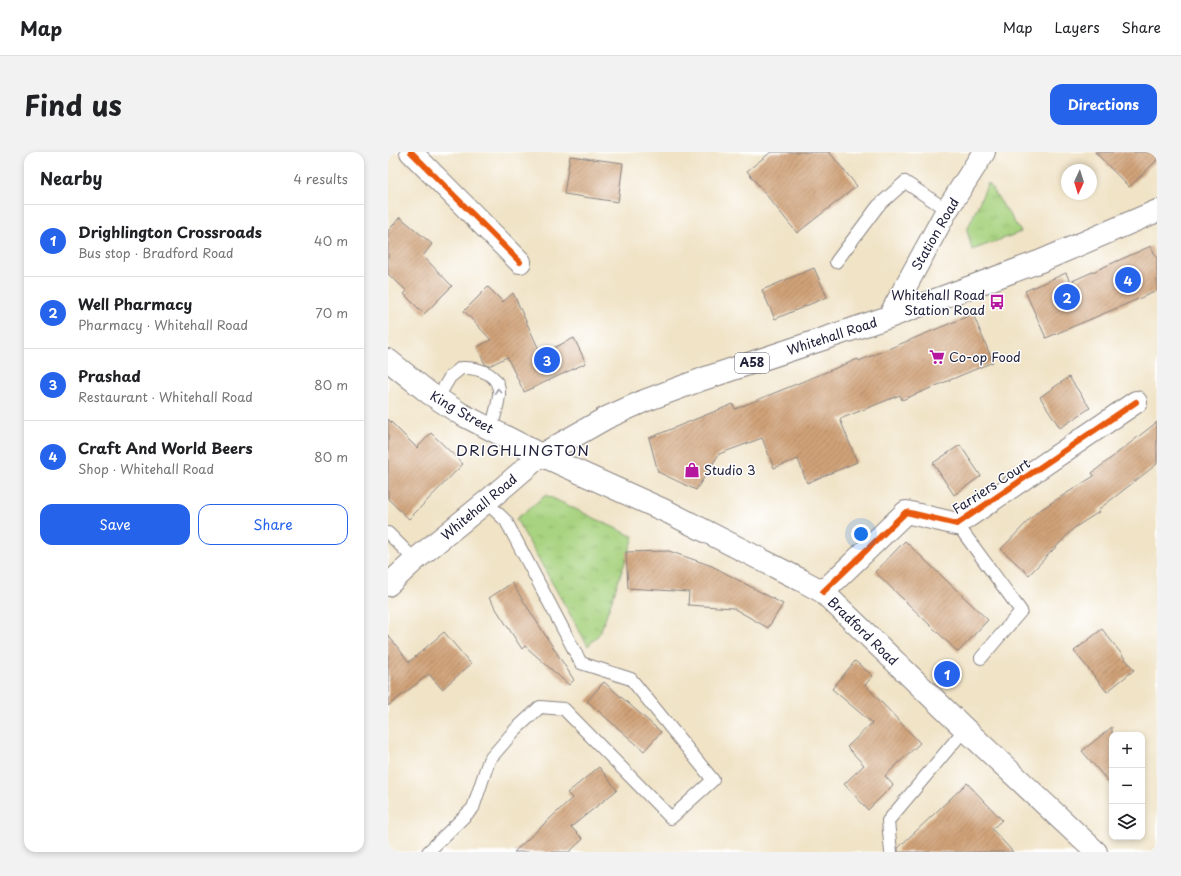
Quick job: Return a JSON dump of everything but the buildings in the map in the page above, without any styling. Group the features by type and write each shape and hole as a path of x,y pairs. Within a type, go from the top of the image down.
{"main road":[{"path":"411,152 520,262"},
{"name":"Station Road","path":"888,317 947,210 984,152"},
{"name":"Whitehall Road","path":"388,585 415,560 541,455 606,418 644,401 703,379 888,317 1041,261 1157,211"},
{"name":"King Street","path":"388,360 437,399 461,414 541,455"},
{"name":"Farriers Court","path":"823,592 906,512 958,524 1136,402"},
{"name":"Bradford Road","path":"541,455 665,511 823,592 965,729 1096,852"}],"lane":[{"path":"836,262 878,206 905,182 947,210"},
{"path":"437,399 450,377 461,368 476,369 491,375 499,386 500,394 491,429"},
{"path":"428,852 473,808 489,760 515,730 540,707 564,709 671,818 713,780 631,680 581,663 506,521 486,502"},
{"path":"958,524 1021,611 981,658"},
{"path":"388,533 415,560"},
{"path":"891,852 888,822 965,729"}],"green space":[{"path":"988,183 1021,232 972,250 967,230"},
{"path":"546,495 634,537 600,633 588,646 516,519"}],"cycle path":[{"path":"411,152 520,262"},
{"path":"823,592 906,512 957,524 1136,402"}],"place":[{"name":"Craft And World Beers","path":"1128,280"},
{"name":"Well Pharmacy","path":"1067,297"},
{"name":"Whitehall Road Station Road","path":"997,302"},
{"name":"Co-op Food","path":"937,357"},
{"name":"Prashad","path":"547,360"},
{"name":"Studio 3","path":"692,470"},
{"name":"Drighlington Crossroads","path":"947,674"}],"district":[{"name":"DRIGHLINGTON","path":"523,451"}]}
